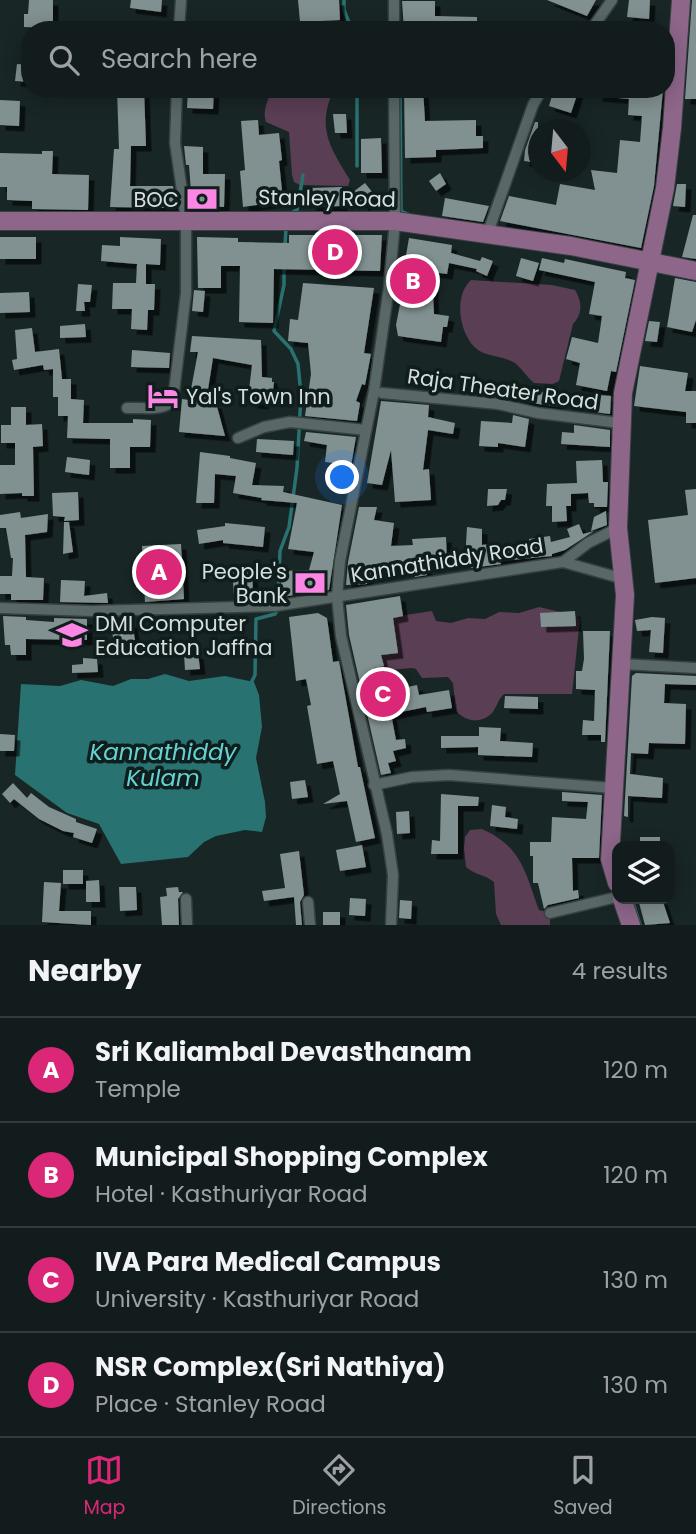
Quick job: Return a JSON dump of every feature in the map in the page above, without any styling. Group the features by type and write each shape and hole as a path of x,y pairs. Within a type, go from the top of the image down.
{"main road":[{"path":"675,85 681,0"},
{"path":"612,866 613,788 625,664 624,579 618,528 620,423 623,393 661,209 674,98"},
{"name":"Stanley Road","path":"0,220 185,216 395,221 571,246 696,271"},
{"path":"622,904 631,925"}],"street":[{"path":"180,21 181,0"},
{"path":"394,0 394,21"},
{"path":"597,21 612,0"},
{"path":"127,408 164,407 173,400 186,293 185,216 175,144 177,98"},
{"path":"391,925 392,864 341,636 337,597 340,561 383,332 395,221 394,98"},
{"path":"487,235 537,98"},
{"name":"Raja Theater Road","path":"382,393 498,404 538,413 620,423"},
{"path":"239,438 264,427 290,422 366,430"},
{"path":"563,562 588,543 618,528"},
{"path":"563,562 624,579"},
{"name":"Kannathiddy Road","path":"0,608 93,611 275,606 563,562"},
{"path":"625,664 696,668"},
{"path":"374,785 412,776 449,775 613,788"},
{"path":"186,899 187,925"},
{"path":"550,913 612,900"},
{"path":"308,902 310,925"}],"shaded area":[{"path":"269,98 331,98 326,115 328,137 350,180 348,186 300,185 294,182 289,132 266,122"},
{"path":"471,280 552,285 575,290 580,312 573,324 559,381 553,384 534,383 515,363 482,352 472,344 463,326 460,305 465,287"},
{"path":"539,607 580,619 572,694 504,694 488,717 478,720 469,719 456,711 453,683 448,677 422,678 416,669 412,668 379,671 367,631 386,618 432,611 436,621 451,623 468,618 485,619 499,612 519,613"},
{"path":"482,829 506,844 514,853 525,872 539,910 550,913 550,925 501,925 496,914 494,882 466,867 465,837 470,830"}],"water":[{"name":"Kannathiddy Kulam","path":"165,674 189,681 225,676 254,682 259,695 262,727 256,758 266,817 262,832 245,830 216,836 204,842 188,857 121,864 99,824 67,813 15,775 21,684 60,686 81,680 113,686 131,679 148,679"}],"building":[{"path":"29,0 53,0 53,21 24,21 24,14 28,14"},
{"path":"131,0 162,0 161,12 130,8"},
{"path":"298,0 339,0 340,20 300,21"},
{"path":"547,0 596,0 587,16"},
{"path":"629,0 650,0 649,19 627,17"},
{"path":"692,0 696,0 696,99 685,99"},
{"path":"402,1 435,1 435,16 477,17 477,21 403,21"},
{"path":"17,64 21,64 21,81 15,81"},
{"path":"117,98 144,98 146,146 131,146 130,186 173,186 176,206 110,207 114,149 119,149"},
{"path":"188,98 214,98 213,109 187,108"},
{"path":"404,98 424,98 425,121 476,120 476,136 483,136 483,148 436,150 436,157 405,158"},
{"path":"551,98 576,98 571,113 549,106"},
{"path":"618,98 662,98 654,186 641,248 500,221 509,196 556,205 560,184 595,190 591,170 617,173 620,140 640,142 642,116 628,115 629,99"},
{"path":"0,100 20,101 19,126 0,125"},
{"path":"333,114 346,114 347,133 335,133"},
{"path":"258,120 259,135 279,133 283,201 243,207 240,171 245,170 241,121"},
{"path":"381,138 382,173 361,173 361,139"},
{"path":"528,142 528,162 524,161"},
{"path":"184,146 203,147 203,174 225,174 224,207 192,206 189,165 186,165"},
{"path":"42,151 53,151 52,174 89,175 88,210 32,209 32,201 7,200 7,187 0,187 0,153 42,154"},
{"path":"440,173 446,184 436,191 429,181"},
{"path":"365,183 376,197 364,206 353,192"},
{"path":"677,184 686,184 685,207 673,206"},
{"path":"342,187 342,206 311,207 311,188"},
{"path":"445,198 489,206 483,222 442,216"},
{"path":"693,215 696,215 696,259 682,257"},
{"path":"289,235 382,235 380,271 274,269 273,323 239,322 240,266 221,266 221,288 198,288 197,237 238,238 238,242 289,243"},
{"path":"0,237 36,237 36,259 0,259"},
{"path":"120,237 161,239 160,265 146,264 146,284 155,284 154,310 148,310 147,330 131,329 132,309 112,309 113,283 136,283 137,264 101,261 102,245 120,246"},
{"path":"409,238 452,245 451,253 480,261 482,257 493,261 487,276 476,271 477,269 449,263 447,274 432,272 434,314 449,316 447,327 443,327 441,342 398,336 396,325 407,268 404,267"},
{"path":"521,258 539,263 533,281 516,276"},
{"path":"542,258 564,263 565,259 626,272 625,278 635,280 616,372 611,371 607,391 576,385 580,363 566,359 572,337 598,343 602,316 589,314 595,282 539,270"},
{"path":"675,278 696,282 696,320 692,332 667,327"},
{"path":"303,283 374,288 364,353 371,354 365,385 362,384 356,401 360,403 357,421 305,416 311,374 308,343 288,341 290,319 298,320"},
{"path":"78,284 92,285 90,302 84,302 85,311 76,311"},
{"path":"194,290 205,291 203,312 192,311"},
{"path":"29,292 30,312 0,313 0,293"},
{"path":"649,321 660,322 657,342 645,341"},
{"path":"85,324 86,337 60,338 60,326"},
{"path":"32,328 35,352 59,349 62,379 71,379 71,399 84,400 83,423 133,423 133,419 151,420 150,447 130,447 130,468 110,468 110,439 67,438 68,416 58,416 58,397 53,397 53,369 44,370 43,365 14,370 12,360 17,359 15,330"},
{"path":"192,336 261,340 262,377 272,378 274,382 272,398 264,397 263,404 252,403 252,398 248,398 252,365 213,358 206,402 216,403 225,436 179,432 182,399 189,400 198,352 190,352"},
{"path":"132,350 170,353 169,368 131,367"},
{"path":"640,366 688,373 685,391 696,391 696,423 686,423 686,412 634,406"},
{"path":"523,387 560,396 557,407 520,401"},
{"path":"600,395 611,396 610,414 586,411 599,410"},
{"path":"381,401 429,405 428,417 455,423 453,434 428,430 423,470 429,469 431,500 395,502 391,450 382,485 367,483"},
{"path":"11,407 26,407 26,425 42,424 43,446 33,447 34,496 22,496 22,493 0,494 0,465 15,465 15,443 1,443 1,425 11,425"},
{"path":"513,415 529,419 525,447 498,443 498,447 479,446 481,421 512,423"},
{"path":"574,425 610,430 610,447 561,444 562,432 574,433"},
{"path":"306,432 356,437 349,477 332,475 333,463 325,462 327,445 304,441"},
{"path":"257,439 294,441 293,455 256,452"},
{"path":"200,452 256,463 252,485 284,486 283,492 342,505 329,590 281,597 281,571 309,570 314,552 288,549 297,503 261,500 262,498 233,493 236,476 215,474 214,503 196,503"},
{"path":"67,457 90,460 89,475 65,472"},
{"path":"602,460 603,482 608,482 607,507 594,507 594,503 589,503 588,493 571,494 571,506 566,506 567,521 552,522 552,506 546,506 547,484 577,483 576,461"},
{"path":"488,489 507,489 505,500 501,500 498,505 487,506"},
{"path":"696,489 696,578 655,583 648,520 688,515 685,490"},
{"path":"78,492 79,520 64,521 65,517 53,516 52,493"},
{"path":"359,507 377,507 374,520 394,523 391,546 413,545 412,539 446,537 447,563 426,564 427,575 415,577 414,565 381,567 379,576 368,574 367,584 346,585"},
{"path":"606,511 607,525 591,531 594,517"},
{"path":"20,512 21,518 48,514 47,532 25,535 26,577 44,578 43,600 11,600 11,594 0,594 0,576 12,576 13,558 6,528 0,528 0,515"},
{"path":"64,522 69,522 73,552 63,554"},
{"path":"225,523 265,527 263,547 223,543 223,540 199,544 197,530 225,526"},
{"path":"579,524 583,534 594,531 552,556 500,561 501,564 471,568 466,544 467,527 482,529 482,545 498,543 499,550 530,546 529,539 550,536 551,542 570,537 567,529"},
{"path":"181,544 184,599 145,602 142,546"},
{"path":"252,567 253,593 234,595 232,568"},
{"path":"61,580 85,581 84,596 107,593 108,603 60,602"},
{"path":"400,596 403,616 393,618 398,653 381,655 384,666 374,668 378,693 417,685 419,695 449,690 452,708 427,712 426,707 391,714 396,740 405,739 406,748 393,751 396,761 388,763 391,773 381,775 349,635 346,605"},
{"path":"575,611 576,626 541,627 540,613"},
{"path":"318,613 327,618 333,662 339,661 358,767 375,838 356,842 347,801 323,804 340,794 333,761 317,764 307,706 311,705 306,679 296,681 289,617"},
{"path":"3,616 54,622 54,618 87,619 87,640 26,639 26,655 11,655 10,645 5,645"},
{"path":"665,618 663,653 649,652 651,630 637,631 635,620"},
{"path":"132,622 135,640 114,643 111,626"},
{"path":"583,631 610,631 605,742 601,742 601,735 582,735 583,720 594,721 595,690 576,689 576,671 582,671 584,659"},
{"path":"198,653 200,669 185,670 184,654"},
{"path":"83,658 97,659 98,672 72,673 72,665 83,664"},
{"path":"636,673 696,676 696,685 665,684 664,703 686,704 685,744 649,743 648,754 631,753 630,774 663,778 662,798 628,796 628,817 624,816 632,676"},
{"path":"505,696 538,697 538,709 504,708"},
{"path":"479,727 501,728 500,741 533,743 532,757 478,755 478,747 441,748 441,736 479,736"},
{"path":"0,734 15,735 14,751 0,751"},
{"path":"305,780 308,797 292,799 290,782"},
{"path":"13,783 27,798 31,793 49,807 76,819 76,822 97,829 92,843 73,837 74,833 63,831 39,819 14,799 10,803 2,794"},
{"path":"562,792 602,795 599,858 572,858 573,891 578,890 579,898 548,905 544,909 538,883 533,883 530,842 551,842 552,817 586,819 588,802 562,801"},
{"path":"441,794 479,797 478,806 458,806 458,854 431,854 432,840 440,841"},
{"path":"492,805 506,807 505,817 518,819 517,829 490,826"},
{"path":"409,811 410,833 397,834 396,812"},
{"path":"640,837 660,837 660,841 640,841"},
{"path":"362,845 366,867 340,871 336,850"},
{"path":"299,851 304,895 300,902 302,925 296,925 294,897 264,901 262,891 285,888 280,854"},
{"path":"63,870 83,870 83,884 63,884"},
{"path":"99,880 100,902 86,902 86,881"},
{"path":"44,882 61,883 59,911 91,911 91,925 42,922"},
{"path":"119,887 136,887 137,910 120,911"},
{"path":"178,887 179,892 183,892 178,899 179,925 162,925 160,897 167,896 166,888"},
{"path":"350,898 366,899 365,916 349,915"},
{"path":"400,900 412,901 411,919 399,918"},
{"path":"639,904 664,904 670,923 645,925"},
{"path":"323,912 340,912 340,925 323,925"}],"waterway":[{"path":"344,0 348,21"},
{"path":"357,98 357,166"},
{"path":"400,98 401,211 410,215"},
{"path":"289,214 297,210 303,175"},
{"path":"285,245 286,228"},
{"path":"278,602 280,551 289,527 297,468 301,395 298,364 291,349 274,331 284,285 284,266"},
{"path":"251,683 255,675 256,619 275,614 278,609"},
{"path":"634,904 640,925"}],"place":[{"name":"BOC","path":"202,199"},
{"name":"NSR Complex(Sri Nathiya)","path":"335,252"},
{"name":"Municipal Shopping Complex","path":"413,281"},
{"name":"Yal's Town Inn","path":"163,396"},
{"name":"Sri Kaliambal Devasthanam","path":"159,572"},
{"name":"People's Bank","path":"310,583"},
{"name":"DMI Computer Education Jaffna","path":"72,635"},
{"name":"IVA Para Medical Campus","path":"383,694"}]}
